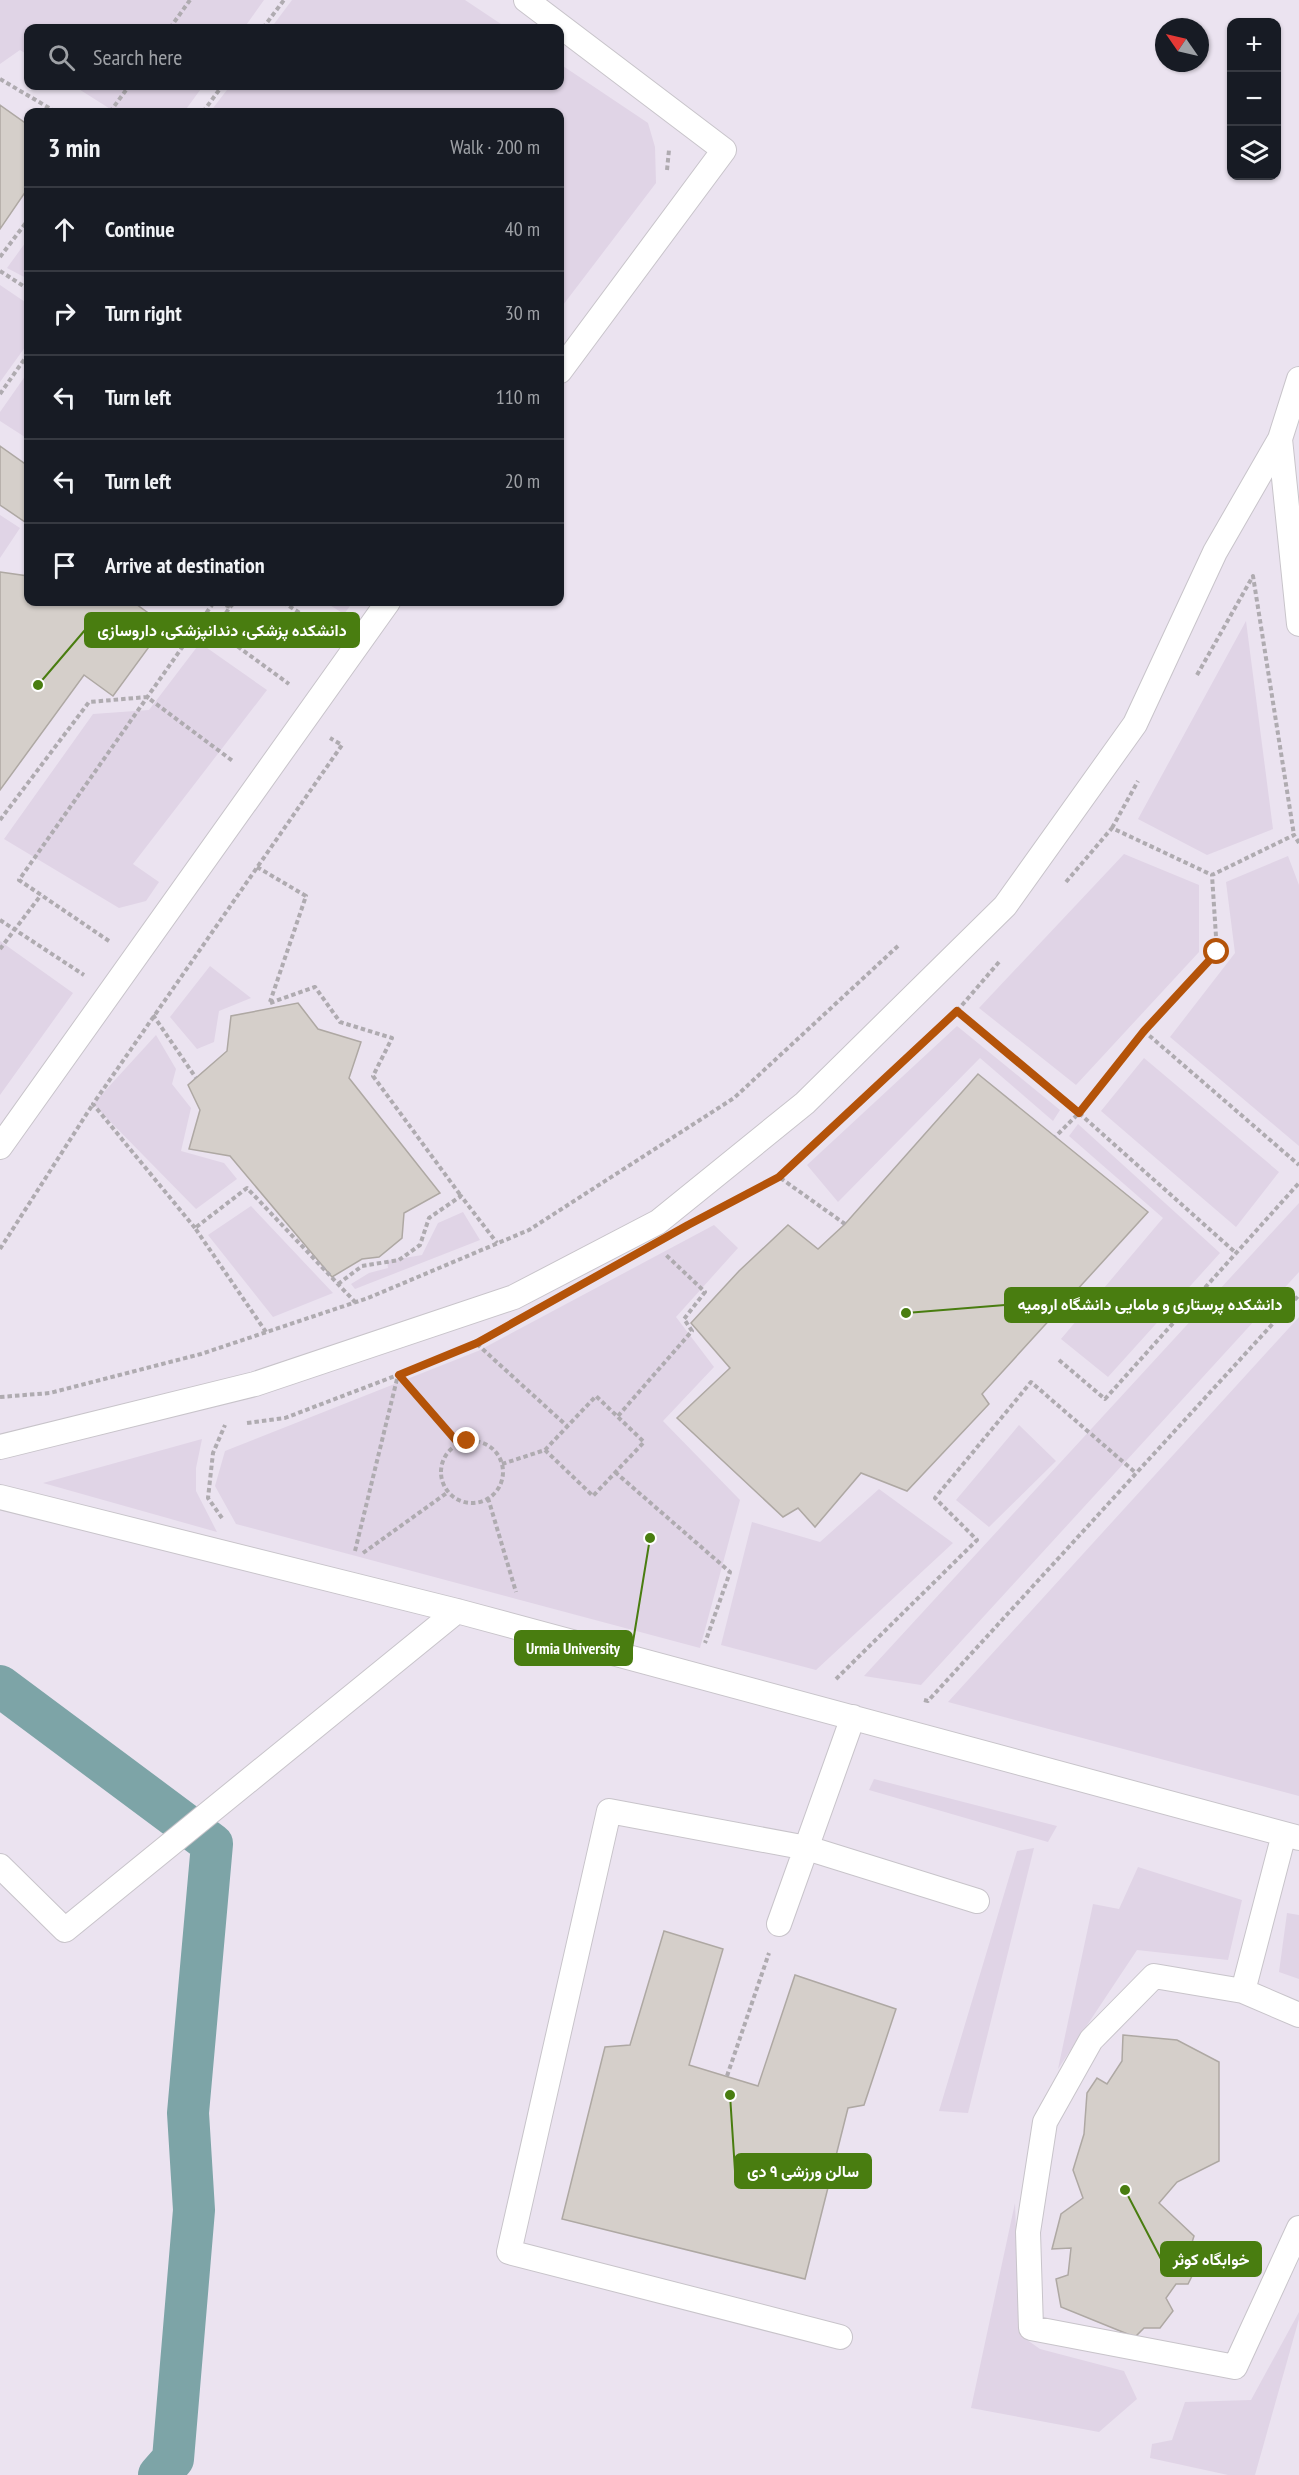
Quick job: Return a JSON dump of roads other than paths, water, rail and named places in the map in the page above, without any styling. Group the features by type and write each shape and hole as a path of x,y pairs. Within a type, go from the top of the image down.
{"lane":[{"path":"526,0 558,24"},
{"path":"564,29 724,150 564,366"},
{"path":"0,1447 255,1383 514,1297 658,1222 805,1103 1005,906 1135,724 1215,552 1280,439 1299,379"},
{"path":"1280,439 1299,624"},
{"path":"0,1147 385,606"},
{"path":"0,1497 457,1611 1292,1836 1243,1992"},
{"path":"0,1866 65,1930 457,1611"},
{"path":"779,1924 853,1717"},
{"path":"840,2337 509,2252 609,1811 807,1848 977,1901"},
{"path":"1299,2015 1243,1992 1154,1976 1091,2040 1045,2122 1028,2232 1031,2328 1235,2367 1299,2228"}],"waterway":[{"path":"0,1686 212,1844 188,2113 194,2210 173,2459 159,2475"}],"place":[{"name":"دانشکده پزشکی، دندانپزشکی، داروسازی","path":"38,685"},
{"name":"دانشکده پرستاری و مامایی دانشگاه ارومیه","path":"906,1313"},
{"name":"Urmia University","path":"650,1538"},
{"name":"سالن ورزشی ۹ دی","path":"730,2095"},
{"name":"خوابگاه کوثر","path":"1125,2190"}]}
